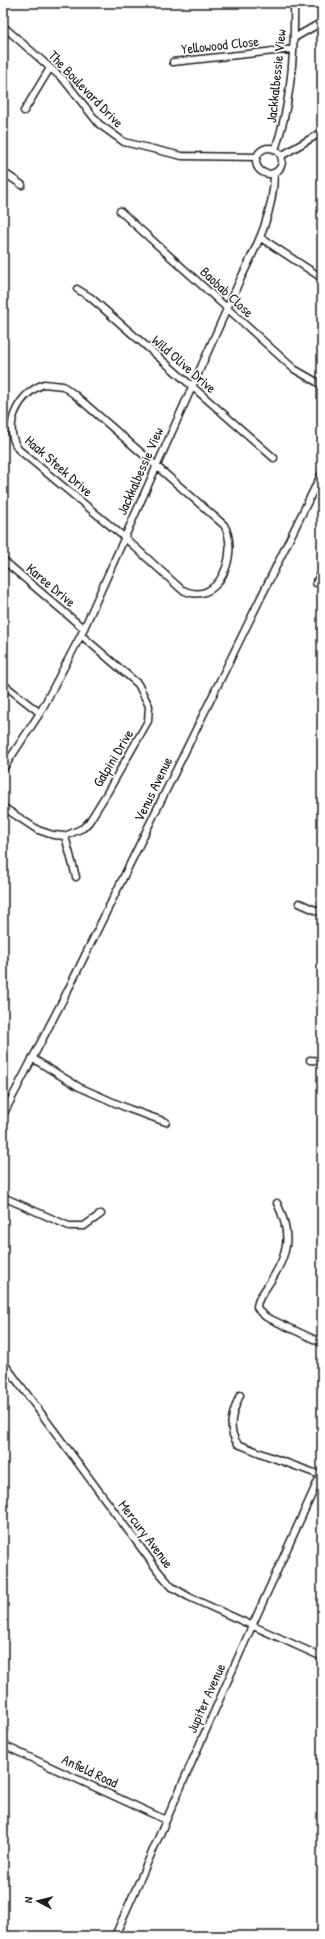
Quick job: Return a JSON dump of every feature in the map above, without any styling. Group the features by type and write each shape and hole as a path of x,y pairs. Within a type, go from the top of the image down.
{"street":[{"name":"Jackkalbessie View","path":"275,150 282,132 285,112 294,38 294,3"},
{"path":"294,38 322,22"},
{"name":"The Boulevard Drive","path":"3,26 64,80 99,124 124,142 164,153 182,156 257,157 264,149 275,150"},
{"name":"Yellowood Close","path":"173,62 293,49"},
{"path":"24,110 50,68"},
{"path":"280,156 322,132"},
{"path":"257,157 257,165 259,169 266,173 274,173 280,168 280,156 275,150"},
{"path":"3,172 22,185"},
{"name":"Jackkalbessie View","path":"3,769 40,714 81,635 191,387 261,238 272,202 274,173"},
{"name":"Baobab Close","path":"120,211 294,369 322,385"},
{"path":"261,238 322,278"},
{"name":"Wild Olive Drive","path":"77,289 90,297 191,387 274,458"},
{"name":"Haak Steek Drive","path":"50,384 63,386 75,395 155,467 224,525 229,535 230,545 225,570 218,582 210,590 199,594 187,592 181,589 124,537 18,449 14,441 11,428 16,409 27,394 38,387 50,384"},
{"name":"Venus Avenue","path":"3,1115 67,992 322,473"},
{"name":"Karee Drive","path":"3,560 83,628"},
{"path":"316,583 322,570"},
{"name":"Galpini Drive","path":"64,836 83,828 89,822 143,732 149,716 147,701 138,684 81,635"},
{"path":"3,684 40,714"},
{"path":"3,807 46,833 64,836 76,877"},
{"path":"299,903 322,913"},
{"path":"32,1058 79,1087 129,1109 166,1122"},
{"path":"310,1060 322,1061"},
{"path":"3,1197 74,1227 84,1226 102,1214"},
{"path":"277,1203 285,1224 287,1247 282,1263 259,1300 257,1307 266,1317 322,1343"},
{"name":"Mercury Avenue","path":"3,1362 159,1572 182,1593 322,1657"},
{"path":"240,1395 231,1421 232,1430 238,1444 258,1453 321,1473"},
{"name":"Jupiter Avenue","path":"115,1936 321,1473"},
{"name":"Anfield Road","path":"3,1745 166,1820"}]}
